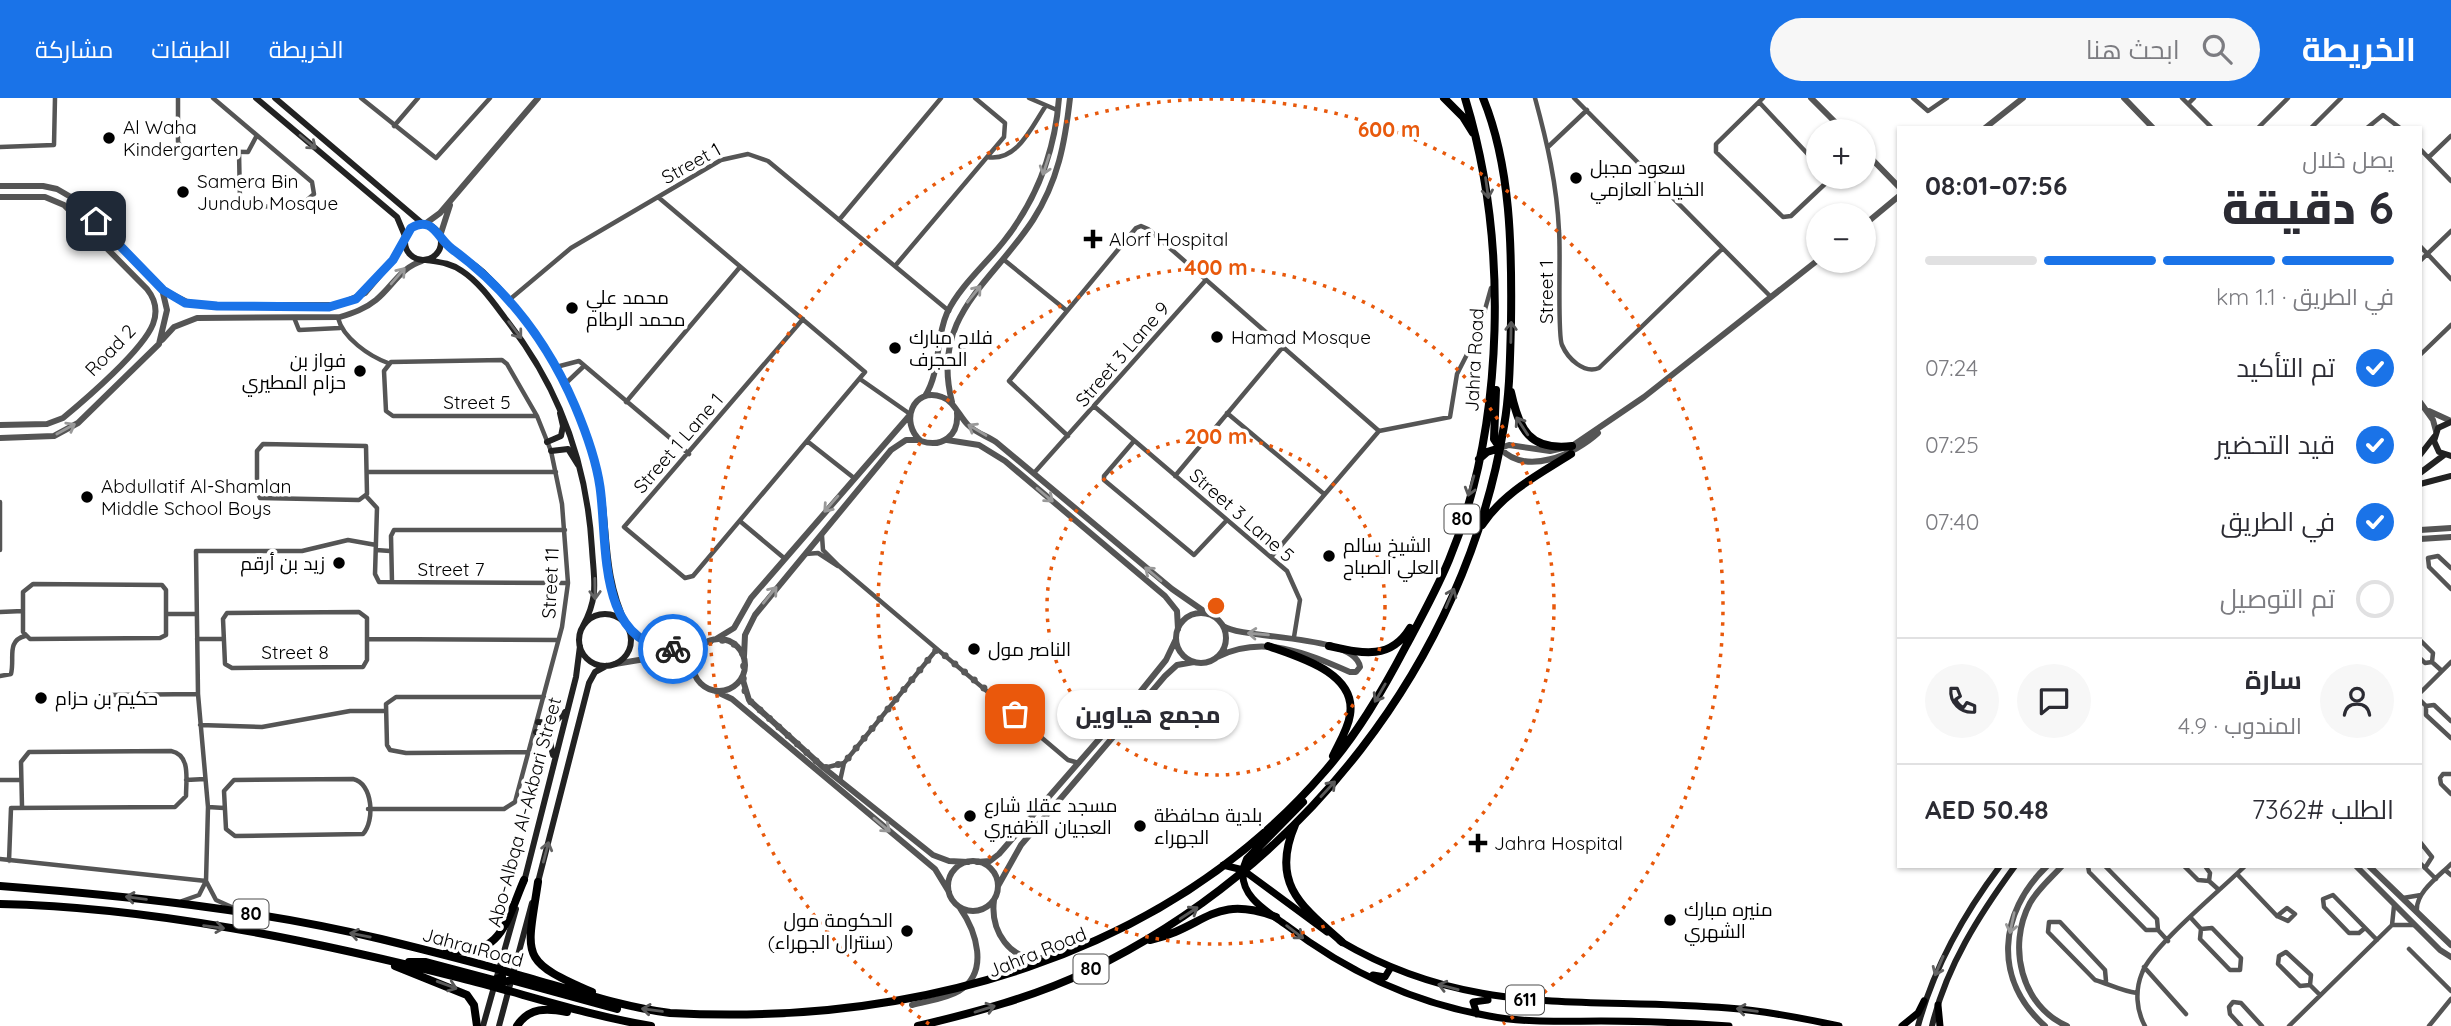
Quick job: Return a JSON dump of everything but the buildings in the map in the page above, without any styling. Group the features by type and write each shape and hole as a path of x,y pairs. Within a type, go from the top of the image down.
{"highway":[{"path":"1444,98 1463,117 1481,151"},
{"name":"Jahra Road","path":"0,886 246,913 390,942 498,969 512,976 617,1009 627,1007 704,1016 782,1020 855,1015 969,994 1025,977 1115,937 1167,905 1223,865 1273,824 1325,771 1374,703 1448,562 1479,459 1493,367 1492,226 1481,151 1465,98"},
{"name":"Jahra Road","path":"1249,861 1296,822 1334,783 1397,701 1430,644 1477,533 1500,448 1510,370 1509,231 1499,160 1483,98"},
{"path":"1479,459 1500,448 1494,439 1496,392 1493,367"},
{"path":"1510,370 1517,419 1527,435 1549,446 1572,450"},
{"path":"1477,533 1502,500 1572,450"},
{"path":"1329,646 1363,654 1384,652 1394,646 1408,632 1427,593 1448,562"},
{"path":"1268,646 1315,664 1341,682 1348,692 1351,703 1348,724 1325,771"},
{"path":"1243,870 1298,808 1311,786"},
{"path":"1296,822 1284,855 1289,884 1316,919 1342,942"},
{"name":"Jahra Road","path":"918,1026 1032,995 1086,972 1144,941 1195,909 1243,870"},
{"path":"390,942 459,953 483,949 501,932 524,880"},
{"path":"538,882 530,937 531,950 541,967 627,1007"},
{"name":"80","path":"0,904 106,911 360,953"},
{"path":"1144,941 1162,937 1236,907 1253,908 1276,917"},
{"path":"360,953 458,989 474,1005 477,1026"},
{"name":"Jahra Road","path":"360,953 396,962 426,962 494,983 508,990 607,1018 651,1026"},
{"path":"494,983 512,976"},
{"path":"517,1026 525,1016 547,1008 607,1018"}],"main road":[{"path":"259,98 282,115 289,110"},
{"path":"259,98 397,217 408,254 453,266 481,288 518,334 555,394 568,424 583,474 590,516 596,596 583,626 580,646 589,660 606,666 615,664 622,659 631,645 627,626 610,583 596,464 556,367 532,328 483,272 434,228 424,224 275,98"},
{"path":"405,238 411,228 424,224"},
{"path":"424,260 438,253 441,237"},
{"path":"547,442 556,440 563,430 555,394"},
{"path":"2422,452 2443,424 2451,422"},
{"path":"2422,472 2449,456 2436,447 2435,433"},
{"path":"551,451 560,448 570,451 583,474"},
{"path":"2422,484 2451,477"},
{"path":"583,626 589,620 604,614 620,618 627,626"},
{"name":"Abo-Albqa Al-Akbari Street","path":"483,1026 553,768 579,663 580,646"},
{"name":"Abo-Albqa Al-Akbari Street","path":"499,1026 589,683 595,672 606,666"},
{"path":"538,722 554,723 569,705"},
{"path":"536,732 547,736 552,743 553,768"},
{"name":"611","path":"1223,865 1243,870 1342,942 1391,967 1450,988 1494,998 1548,1002 1717,1007 1785,1015 1839,1026"},
{"path":"1902,1026 1918,1013 1941,959 1999,868"},
{"path":"1931,1026 1969,933 2014,868"},
{"name":"611","path":"1243,870 1245,891 1324,954 1403,993 1477,1014 1551,1022 1671,1022 1729,1026"},
{"path":"1362,975 1385,977 1391,967"},
{"path":"1477,1014 1473,1006 1477,999 1539,1004 1548,1002"},
{"path":"1919,1026 1924,1001"},
{"path":"1938,1005 1940,1026"},
{"path":"1785,1015 1788,1026"}],"street":[{"path":"0,146 54,145 55,98"},
{"path":"178,98 178,142 182,149 239,152 251,150 257,136"},
{"path":"213,98 312,182 315,191 310,200 294,207 243,206 240,201 239,152"},
{"path":"361,98 430,157 439,158 489,98"},
{"path":"394,126 418,98"},
{"path":"424,224 434,219 452,200 538,98"},
{"path":"839,220 941,98"},
{"path":"895,266 1004,137 1006,126 975,98"},
{"path":"1030,98 1045,107 1058,110"},
{"path":"925,397 932,383 938,340 948,311 1004,241 1035,193 1052,144 1059,98"},
{"path":"1070,98 1065,144 1057,172 1033,219 965,304 954,329 947,366 957,413 974,430 990,438 1034,473 1172,589 1223,626 1235,632 1294,637 1329,646 1357,659 1359,670 1350,672 1300,652 1268,646 1237,647 1206,662 1177,665 1021,845 998,886 995,900 996,924 1005,945 1025,958 1035,959 1047,958 1109,934 1167,905"},
{"name":"Street 1","path":"1535,98 1549,147 1559,229 1560,343 1582,368 1600,368 1722,249"},
{"path":"1573,98 1770,296"},
{"path":"1811,98 1832,119"},
{"path":"1913,98 1930,111 1947,98"},
{"path":"1988,126 2023,98"},
{"path":"2124,98 2151,126"},
{"path":"2182,98 2210,126"},
{"path":"2188,104 2194,98"},
{"path":"2260,126 2288,98"},
{"path":"2313,126 2341,98"},
{"path":"1806,151 1761,100 1716,144 1716,152 1783,217 1791,216 1820,189"},
{"path":"987,157 1001,158 1015,150 1045,107"},
{"path":"1549,147 1587,110"},
{"path":"2369,126 2383,115 2397,126"},
{"path":"2429,157 2451,136"},
{"path":"2422,151 2451,181"},
{"name":"Street 1","path":"509,299 571,248 721,160 748,154 768,161 948,311"},
{"path":"1876,163 1897,185"},
{"path":"0,186 43,186 57,189 76,201 163,290 185,303 217,306 329,307 356,299 393,260 405,238"},
{"path":"22,197 24,191 43,186"},
{"name":"Road 2","path":"0,197 55,200 112,251 151,294 156,312 148,334 63,418 47,424 1,425"},
{"path":"658,197 865,371 860,379 909,415 912,430 921,440"},
{"path":"1876,215 1897,198"},
{"path":"441,237 452,200"},
{"path":"1068,436 1009,381 1066,310 1136,228 1141,226 1379,431"},
{"path":"2422,259 2451,231"},
{"path":"112,251 118,252 120,244"},
{"path":"2422,248 2451,279"},
{"path":"1003,258 1066,310"},
{"name":"Road 2","path":"0,438 54,436 66,430 118,384 174,327 186,321 217,318 338,318 362,309 376,299 404,268 424,260"},
{"path":"131,272 132,264 140,265"},
{"path":"626,402 740,267"},
{"path":"1500,448 1514,458 1533,460 1572,450 1806,269"},
{"path":"1272,556 1379,431 1450,417 1457,374 1479,331 1493,280"},
{"name":"Street 3 Lane 9","path":"1034,473 1205,281"},
{"name":"Road 2","path":"159,344 167,319 163,290"},
{"path":"217,306 213,314 217,318"},
{"path":"294,307 300,312 295,320 295,327 299,330 340,327"},
{"path":"338,318 340,327 373,356 388,363"},
{"name":"Street 1 Lane 1","path":"803,319 624,527 688,579 741,522 860,379"},
{"path":"2422,353 2451,325"},
{"path":"1175,476 1282,348"},
{"path":"129,355 131,363 138,363"},
{"name":"Street 5","path":"502,360 507,364 537,416 393,416 385,408 384,371 388,363 502,360"},
{"path":"556,367 579,361 689,454"},
{"path":"565,384 584,366"},
{"path":"110,374 116,375 118,384"},
{"path":"627,626 642,642 658,648 682,649 704,644 734,628 751,598 909,415 918,400 940,396 953,404"},
{"path":"2422,404 2427,410 2435,433"},
{"name":"Street 3 Lane 5","path":"1095,407 1287,571 1298,591 1300,612 1294,637"},
{"path":"2427,410 2451,422"},
{"path":"945,440 956,429 957,413"},
{"path":"1227,413 1324,495"},
{"name":"Street 11","path":"368,810 504,809 514,802 536,732 558,640 568,583 565,530 556,472 537,416"},
{"path":"0,438 6,432 1,425"},
{"path":"30,425 26,432 31,438"},
{"path":"906,440 921,440 929,443 945,440 979,445 1005,461 1165,596 1177,611 1176,639 1163,664 1083,762 990,861 948,861 933,855 824,768 749,700 742,677 745,635 755,615 896,445 906,440"},
{"path":"807,441 854,478"},
{"path":"1134,441 1104,476 1104,480 1194,555 1227,520"},
{"path":"366,496 359,500 260,498 257,491 257,451 263,444 361,445 367,449 366,496 377,508 376,579 392,582"},
{"path":"1500,448 1509,446 1550,451 1572,450"},
{"path":"368,472 556,472"},
{"path":"0,502 0,550"},
{"path":"741,522 784,558"},
{"path":"2422,530 2451,528"},
{"name":"Street 7","path":"565,530 394,530 391,533 390,551 392,582 568,583"},
{"path":"822,532 823,550 839,566 1068,760 1083,762"},
{"path":"2422,539 2451,537"},
{"path":"173,903 199,895 206,881 208,807 198,694 196,551 302,551 348,540 390,551"},
{"path":"802,556 818,554 839,566"},
{"path":"2451,568 2436,555 2427,560 2429,567 2451,589"},
{"path":"0,676 12,674 12,644 17,638 25,636 30,639 160,638 166,635 166,590 159,585 33,584 23,590 25,636"},
{"path":"0,611 23,611"},
{"name":"Street 8","path":"230,612 359,612 367,618 368,639 367,663 360,668 232,668 225,664 224,617 230,612"},
{"path":"166,614 196,614"},
{"path":"1178,629 1190,616 1208,614"},
{"path":"1217,657 1225,642 1223,626"},
{"path":"197,639 223,639"},
{"path":"368,639 558,640"},
{"path":"716,639 733,643 744,656"},
{"path":"1176,639 1179,651 1194,662"},
{"path":"2422,642 2433,653 2432,662"},
{"path":"704,644 697,651 693,670 698,680 732,699 935,869 973,929 977,942 973,975 957,992 912,1005"},
{"path":"841,781 844,763 937,649"},
{"path":"615,664 652,658 693,670"},
{"path":"2422,660 2425,663 2432,662"},
{"path":"2432,662 2442,671"},
{"path":"2422,691 2451,662"},
{"path":"715,691 731,688 742,677"},
{"path":"106,695 198,694"},
{"path":"530,752 395,751 387,746 387,700 396,697 544,697"},
{"path":"2422,702 2426,706 2435,706 2451,721"},
{"path":"2426,706 2426,715 2451,738"},
{"path":"200,725 262,727 350,711 386,710"},
{"path":"9,861 10,809 22,806 175,807 186,796 184,759 171,751 33,751 22,759 22,806"},
{"path":"1068,760 1070,776"},
{"path":"824,768 844,763"},
{"path":"2451,774 2442,774 2440,781 2451,794"},
{"path":"186,780 205,779"},
{"path":"353,779 366,786 367,829 358,835 235,835 226,829 224,808 226,786 234,780 353,779"},
{"path":"0,780 21,780"},
{"path":"208,807 224,808"},
{"path":"2422,844 2432,857 2422,865 2436,879"},
{"path":"0,859 206,881"},
{"path":"949,892 950,877 960,865 968,862"},
{"path":"977,862 992,870 998,886"},
{"path":"2420,918 2416,906 2422,895 2451,864"},
{"path":"2045,868 2017,902 2008,949 2008,963 2020,998 2045,1026"},
{"path":"2061,868 2029,904 2020,931 2018,960 2023,977 2039,1005 2052,1018 2067,1026"},
{"path":"2088,868 2089,872 2146,930 2158,930"},
{"path":"2107,868 2157,919 2158,930 2168,941"},
{"path":"2186,868 2198,880 2209,881 2218,890"},
{"path":"2206,868 2210,873 2209,881"},
{"path":"2145,1026 2139,1014 2137,993 2144,967 2218,890 2243,868"},
{"path":"2359,868 2394,906 2451,957"},
{"path":"2371,868 2398,897 2451,945"},
{"path":"2445,870 2451,875"},
{"path":"2237,874 2277,916"},
{"path":"206,881 216,900 246,913"},
{"path":"2365,928 2359,933 2350,933 2324,907 2323,899 2333,895 2377,940"},
{"path":"2398,897 2412,899 2422,895"},
{"path":"959,906 966,910 982,910 995,900"},
{"path":"2288,1026 2392,925 2394,906"},
{"path":"2191,918 2201,929 2200,939 2230,970 2240,970 2241,958 2212,928 2201,929"},
{"path":"2106,981 2105,970 2060,922 2049,922 2048,932 2095,980 2106,981 2118,990 2137,993"},
{"path":"2392,925 2414,925"},
{"path":"2409,949 2451,991"},
{"path":"2280,954 2291,954 2298,961 2311,975 2310,985 2300,986 2278,964 2280,954"},
{"path":"2144,967 2186,1014"},
{"path":"2310,985 2320,995"},
{"path":"2429,1026 2449,1008 2451,999"},
{"path":"2241,1026 2230,1014 2229,1007 2233,1002 2241,1003 2262,1026"}],"way so far":[{"path":"673,649 692,647 716,639 733,643 744,656 743,686 749,700 824,768 844,763 937,649 1015,714"}],"place":[{"name":"Al Waha Kindergarten","path":"109,138"},
{"name":"سعود مجبل الخياط العازمي","path":"1576,178"},
{"name":"Samera Bin Jundub Mosque","path":"183,192"},
{"name":"Alorf Hospital","path":"1093,239"},
{"name":"محمد علي محمد الرطام","path":"572,308"},
{"name":"Hamad Mosque","path":"1217,337"},
{"name":"فلاح مبارك الحجرف","path":"895,348"},
{"name":"فواز بن حزام المطيري","path":"360,371"},
{"name":"Abdullatif Al-Shamlan Middle School Boys","path":"87,497"},
{"name":"الشيخ سالم العلي الصباح","path":"1329,556"},
{"name":"زيد بن أرقم","path":"339,563"},
{"name":"الناصر مول","path":"974,649"},
{"name":"حكيم بن حزام","path":"41,698"},
{"name":"مجمع هياوين","path":"1015,714"},
{"name":"مسجد عقلا شارع العجيان الظفيري","path":"970,816"},
{"name":"بلدية محافظة الجهراء","path":"1140,826"},
{"name":"Jahra Hospital","path":"1478,843"},
{"name":"منيره مبارك الشهري","path":"1670,920"},
{"name":"الحكومة مول (سنترال الجهراء)","path":"907,931"}],"route":[{"path":"96,221 163,290 185,303 217,306 329,307 356,299 365,293 393,260 411,228 420,224 430,225 438,231 446,245 483,272 509,299 532,328 559,371 588,438 596,464 601,489 605,552 613,595 626,624 636,637 649,646 673,649"}]}
